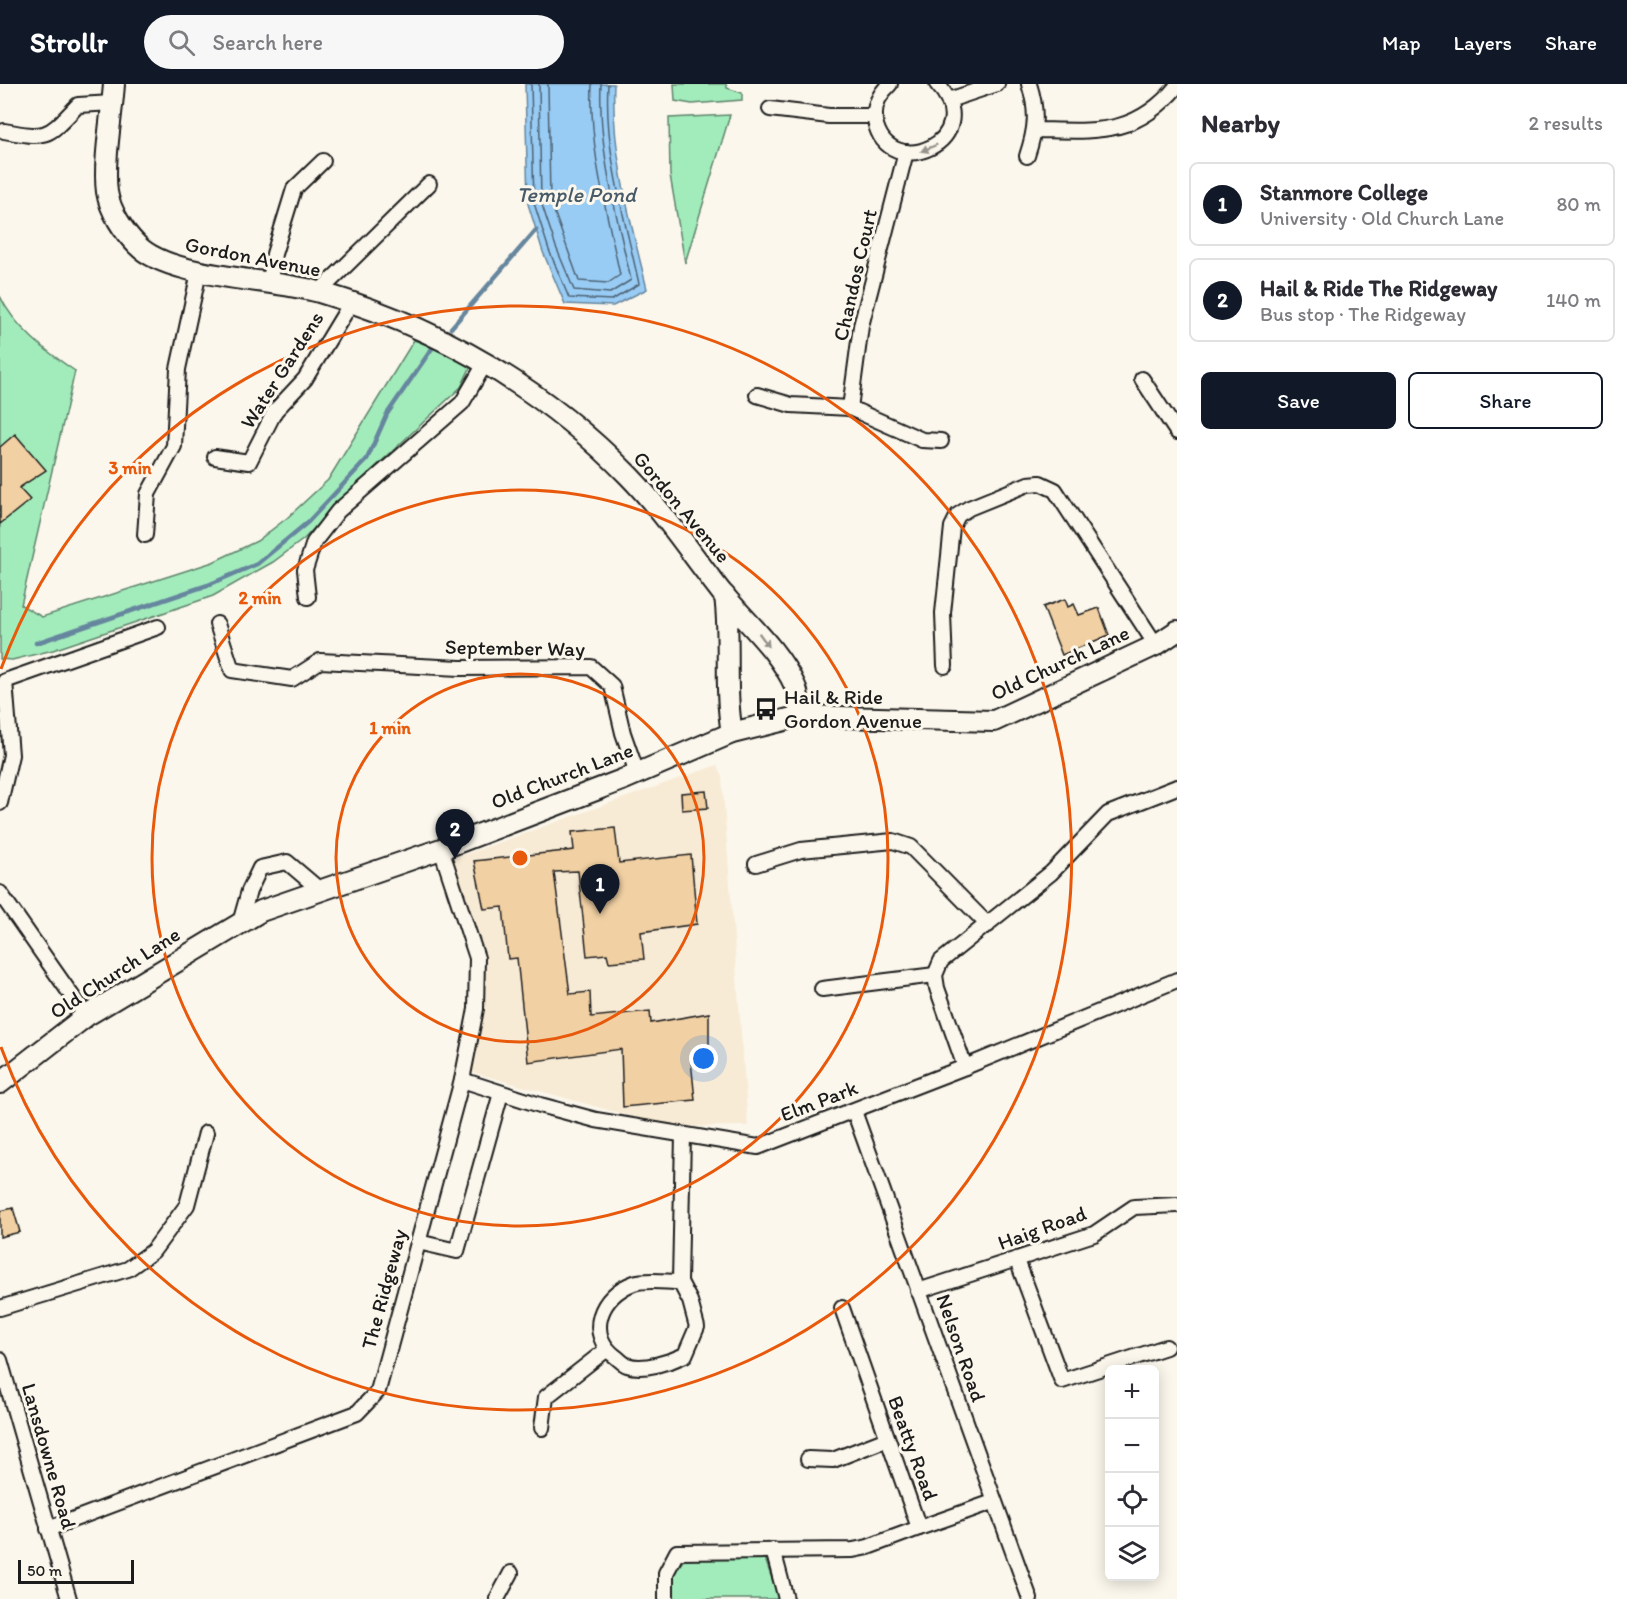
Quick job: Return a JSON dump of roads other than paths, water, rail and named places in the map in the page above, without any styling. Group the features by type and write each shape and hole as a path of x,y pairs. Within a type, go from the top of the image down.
{"street":[{"path":"890,84 883,91 874,116 883,139 893,148 906,152 926,151 944,139 950,127 952,114 949,100 937,84"},
{"path":"949,100 997,84"},
{"path":"1027,156 1036,130 1037,116 1029,84"},
{"path":"1036,130 1106,131 1145,115 1177,86"},
{"path":"4,131 37,137 51,132 78,105 114,94"},
{"name":"Gordon Avenue","path":"114,94 107,192 116,216 138,246 170,265 199,272 270,280 319,292 447,340 486,362 560,412 630,477 725,596 762,636 795,687 801,716"},
{"path":"770,110 829,116 874,116"},
{"name":"Chandos Court","path":"850,408 861,326 906,152"},
{"path":"270,280 274,254 294,189 323,161"},
{"path":"319,292 429,183"},
{"path":"145,535 148,494 174,446 178,369 199,272"},
{"name":"Water Gardens","path":"215,458 249,462 275,411 305,379 351,303"},
{"path":"308,597 305,570 314,542 338,511 462,403 486,362"},
{"path":"1142,379 1177,432"},
{"path":"757,395 791,405 850,408 922,440 941,441"},
{"path":"945,666 943,613 952,527 958,515 969,508 1028,484 1040,483 1055,490 1170,639"},
{"name":"Gordon Avenue","path":"725,596 729,626 727,696 732,734"},
{"name":"September Way","path":"217,624 232,670 292,679 320,661 460,668 591,667 612,686 622,733 638,773"},
{"path":"0,803 10,755 5,681 158,627"},
{"name":"Old Church Lane","path":"0,1083 86,1016 261,911 441,849 732,734 801,716 994,721 1170,639"},
{"path":"965,1067 935,975 941,961 953,948 988,925 1051,873 1108,814 1177,787"},
{"path":"756,864 801,850 893,841 911,847 988,925"},
{"name":"The Ridgeway","path":"48,1529 357,1413 378,1391 462,1080 476,1009 477,958 441,849"},
{"path":"240,923 249,891 260,868 288,862 320,890"},
{"path":"0,893 86,1016"},
{"path":"822,989 935,975"},
{"name":"Elm Park","path":"462,1080 596,1120 758,1147 965,1067 1177,980"},
{"path":"418,1242 457,1251 501,1093"},
{"name":"Nelson Road","path":"854,1110 993,1502 1030,1599"},
{"path":"0,1308 128,1269 153,1251 186,1204 206,1133"},
{"path":"680,1282 635,1283 615,1295 599,1315 599,1338 606,1350 627,1366 662,1365 685,1355 697,1327 690,1300 680,1282 683,1135"},
{"name":"Haig Road","path":"918,1291 1094,1234 1134,1207 1177,1205"},
{"path":"1017,1260 1062,1381 1166,1347"},
{"name":"Beatty Road","path":"666,1599 666,1573 677,1552 853,1550 868,1547 919,1528 842,1308"},
{"path":"542,1428 546,1397 606,1350"},
{"name":"Lansdowne Road","path":"0,1360 69,1599"},
{"path":"808,1459 833,1460 887,1439"},
{"path":"919,1528 993,1502"},
{"path":"773,1550 786,1599"},
{"path":"497,1599 511,1573"}],"water":[{"name":"Temple Pond","path":"525,84 614,84 616,136 623,188 647,289 613,306 565,304 543,252 528,204"}],"waterway":[{"path":"451,328 536,230"},
{"path":"36,643 208,585 257,564 308,522 367,459 387,414 433,347"}],"place":[{"name":"Hail & Ride Gordon Avenue","path":"766,709"},
{"name":"Hail & Ride The Ridgeway","path":"455,859"},
{"name":"Stanmore College","path":"600,914"}]}
